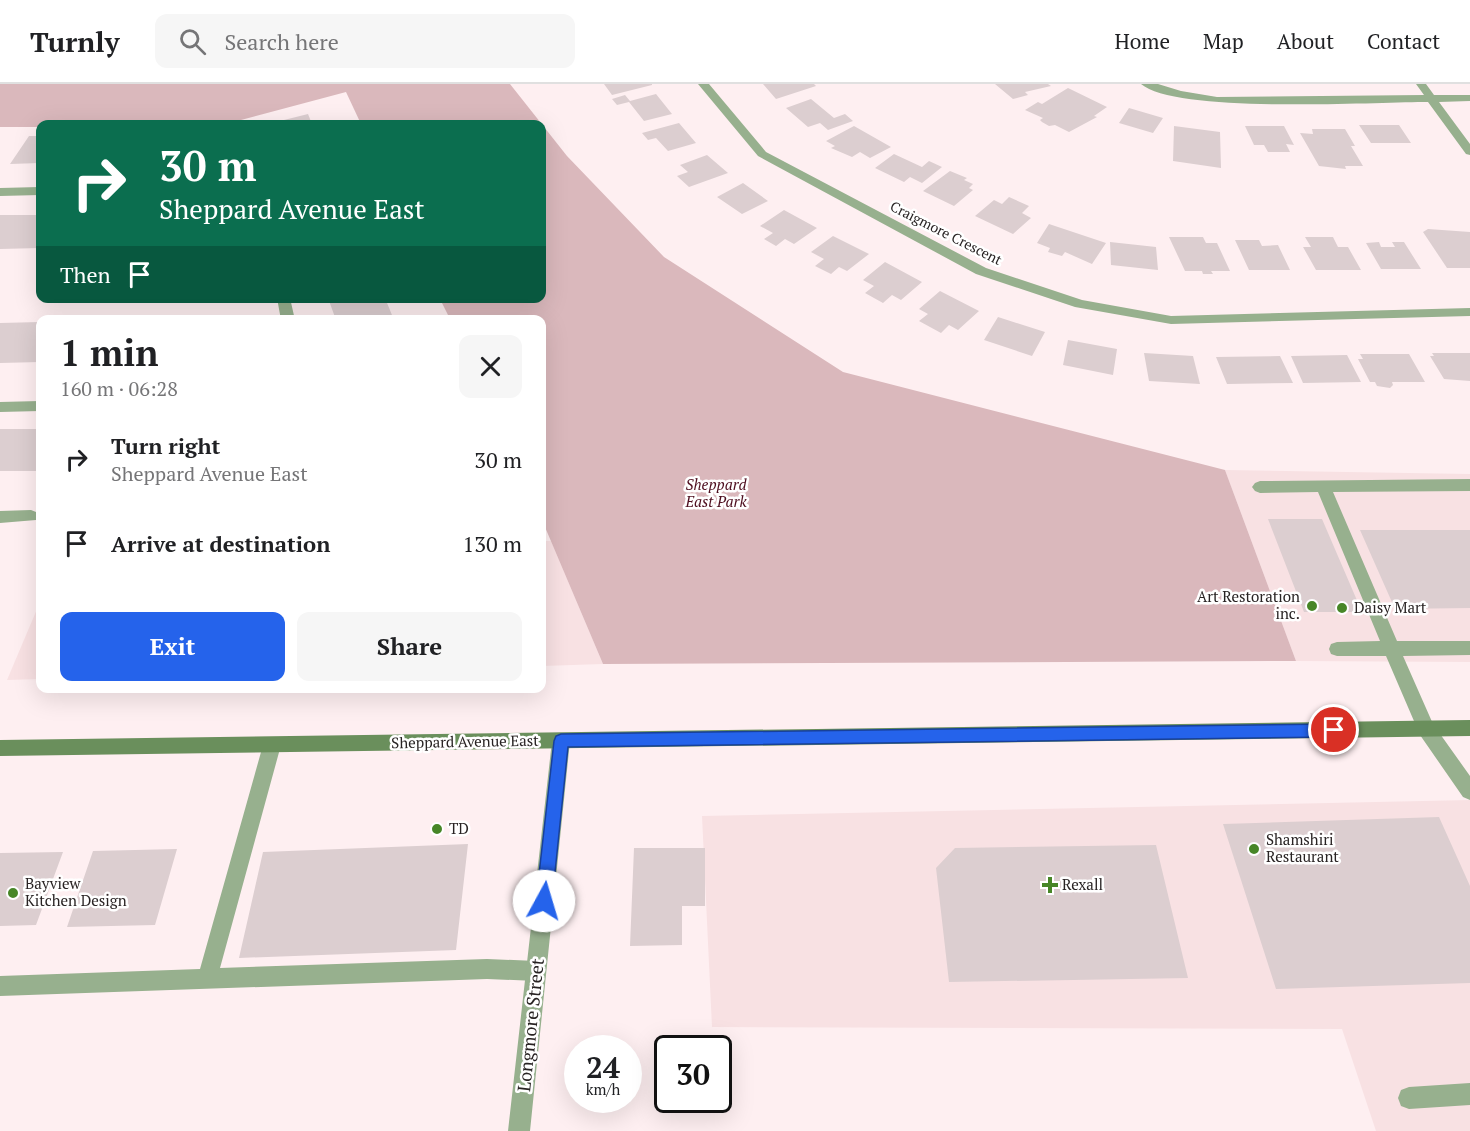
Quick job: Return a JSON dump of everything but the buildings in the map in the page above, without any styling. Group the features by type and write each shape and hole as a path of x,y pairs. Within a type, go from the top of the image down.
{"main road":[{"name":"Sheppard Avenue East","path":"0,748 1470,728"}],"street":[{"name":"Craigmore Crescent","path":"703,84 762,154 981,271 1080,304 1171,320 1470,312"},
{"path":"1146,84 1180,94 1216,99 1470,98"},
{"path":"1421,84 1470,152"},
{"path":"0,192 36,191"},
{"path":"0,407 36,406"},
{"path":"1260,487 1470,485"},
{"path":"1323,486 1390,649 1426,729 1470,791"},
{"path":"0,517 31,516"},
{"path":"1337,649 1470,648"},
{"name":"Longmore Street","path":"519,1131 561,741"},
{"path":"207,979 272,745"},
{"path":"0,986 487,969 536,971"},
{"path":"1409,1098 1470,1095"}],"shaded area":[{"path":"1225,470 1470,474 1470,662 1296,661"},
{"path":"546,541 551,541 603,664 546,666"},
{"path":"36,611 36,679 7,680"},
{"path":"1470,800 1470,1131 1376,1131 1342,1029 712,1027 702,816"}],"green space":[{"path":"0,84 510,84 539,120 359,120 346,92 241,120 36,120 36,127 0,127"},
{"name":"Sheppard East Park","path":"546,129 567,156 664,257 843,372 1225,470 1296,661 603,664 546,529 546,315 448,315 442,303 546,303"}],"place":[{"name":"Art Restoration inc.","path":"1312,606"},
{"name":"Daisy Mart","path":"1342,608"},
{"name":"TD","path":"437,829"},
{"name":"Shamshiri Restaurant","path":"1254,849"},
{"name":"Rexall","path":"1050,885"},
{"name":"Bayview Kitchen Design","path":"13,893"}],"route":[{"path":"544,901 561,741 1334,730"}]}
